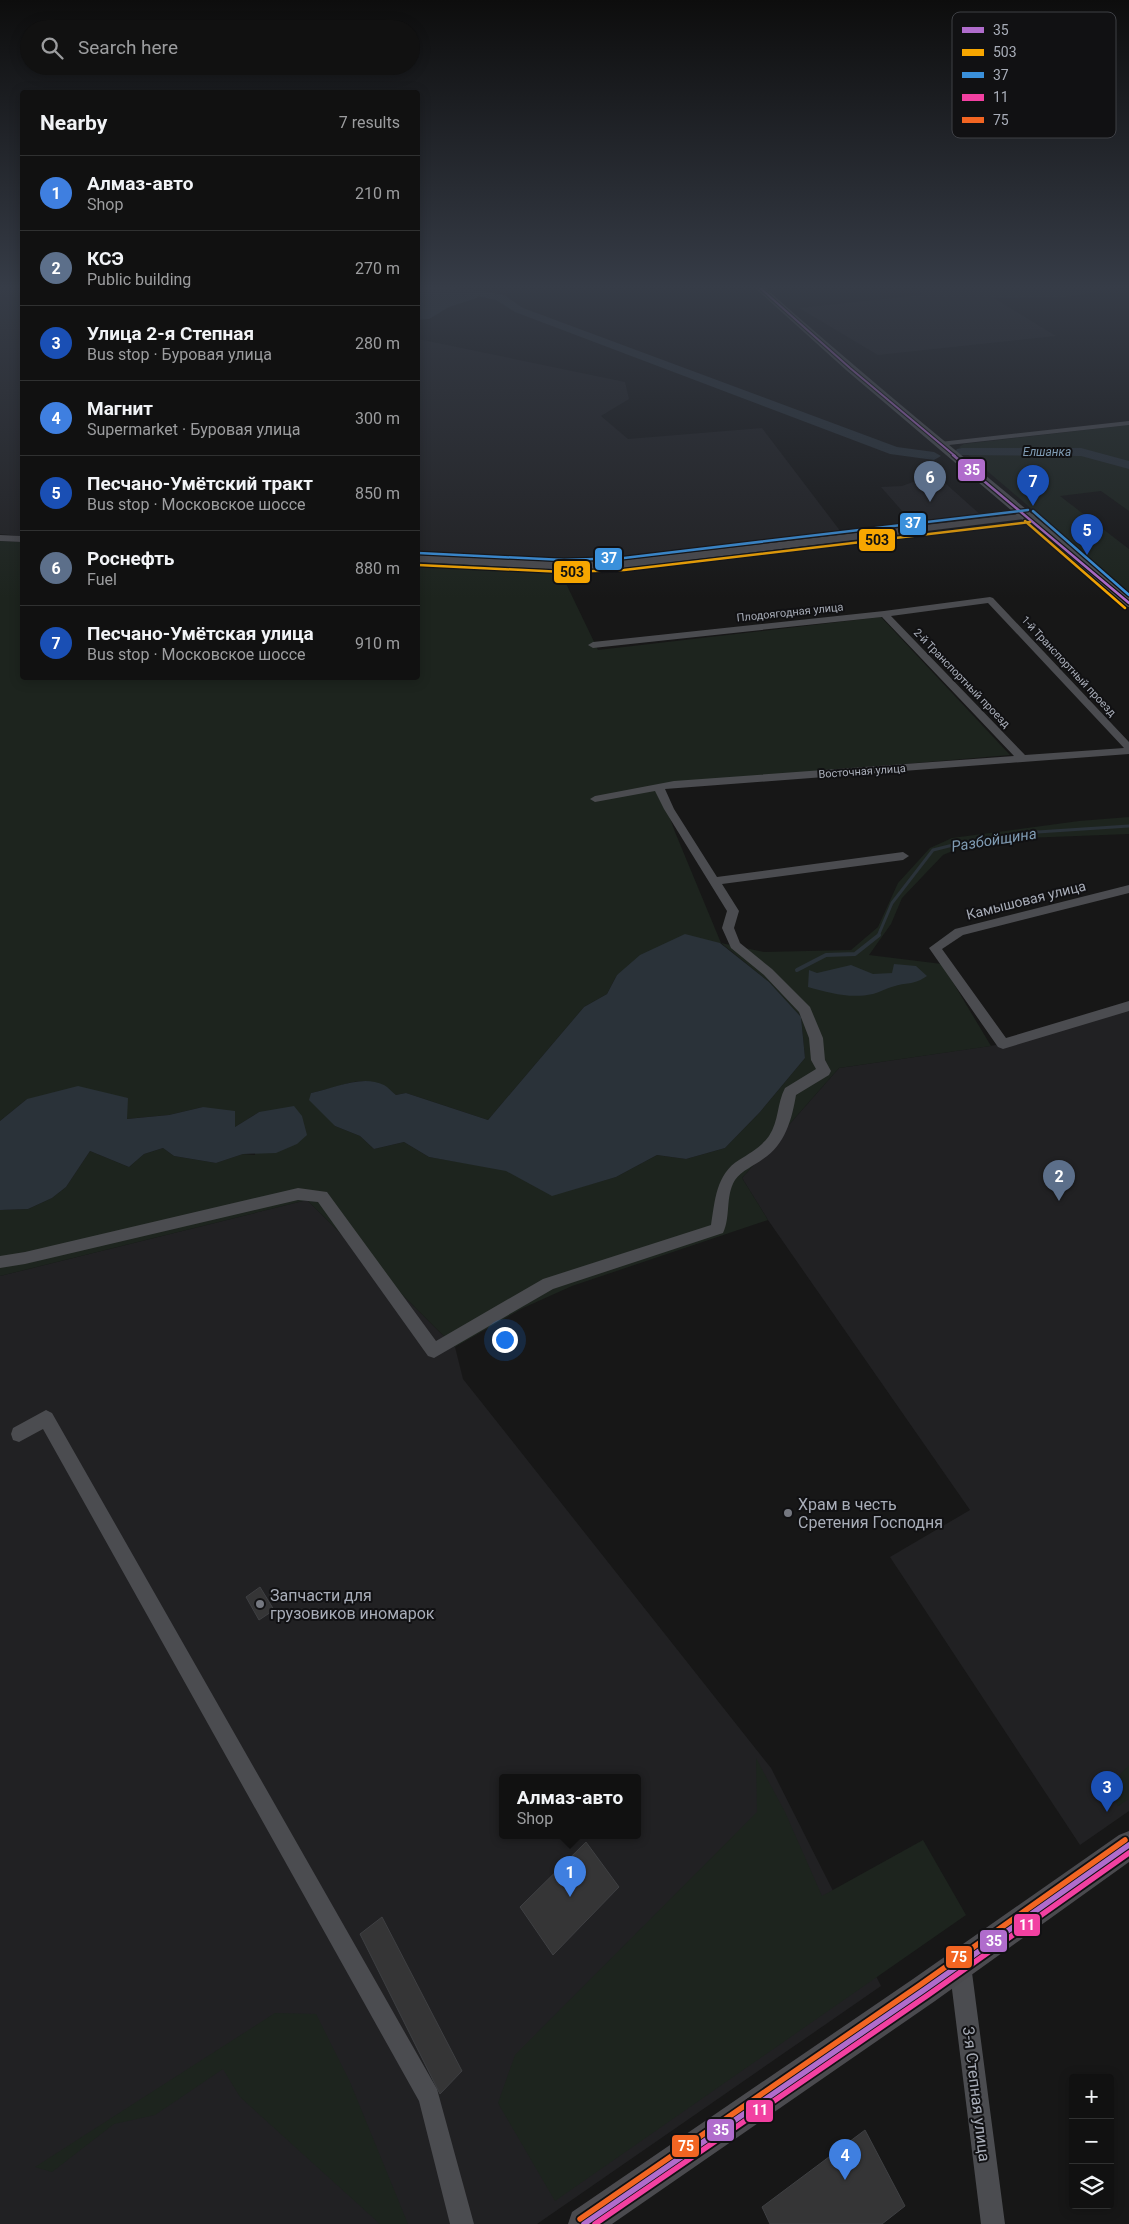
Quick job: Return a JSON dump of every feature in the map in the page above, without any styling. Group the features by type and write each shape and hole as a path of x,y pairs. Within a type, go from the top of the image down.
{"main road":[{"path":"876,391 1029,516 1129,603"},
{"path":"420,559 564,566 624,564 1029,516"},
{"path":"0,538 20,539"},
{"path":"584,2224 960,1965 1129,1845"}],"street":[{"path":"942,446 1129,423"},
{"name":"Плодоягодная улица","path":"593,645 884,614 990,600"},
{"name":"1-й Транспортный проезд","path":"990,600 1129,750"},
{"name":"2-й Транспортный проезд","path":"884,614 1023,759"},
{"name":"Восточная улица","path":"595,799 674,784 1129,750"},
{"path":"0,1262 34,1256 298,1194 322,1196 434,1351 548,1284 718,1229 727,1180 741,1163 763,1152 776,1137 785,1116 790,1092 824,1071 818,1060 816,1038 804,1010 768,972 735,944 728,928 733,911 669,809 659,787"},
{"path":"715,881 903,856"},
{"name":"Камышовая улица","path":"1129,889 959,932 935,948 1003,1044 1129,1006"},
{"path":"19,1434 46,1418 424,2088 429,2097 462,2224"},
{"name":"3-я Степная улица","path":"960,1965 993,2224"}],"shaded area":[{"path":"0,391 20,391 20,536 0,534"},
{"path":"420,391 627,391 629,399 601,416 628,439 762,428 841,532 629,555 622,561 571,563 420,556"},
{"path":"1129,425 1129,511 1101,491 1060,496 1129,549 1129,592 959,447 964,444"},
{"path":"935,474 983,517 905,527 910,520 881,487 902,486"},
{"path":"0,541 20,542 20,680 420,680 420,562 559,569 598,650 881,617 1010,755 658,785 675,832 721,943 764,952 851,950 878,927 898,883 930,848 952,838 1079,821 1129,817 1129,834 1025,838 967,845 943,855 902,898 891,924 869,955 942,964 991,1046 839,1068 742,1178 768,1220 572,1286 523,1308 455,1347 307,1200 0,1276 0,1210 28,1209 52,1198 66,1187 90,1151 129,1167 144,1154 163,1148 174,1156 216,1163 243,1154 255,1155 259,1112 235,1127 203,1107 169,1115 126,1119 27,1099 0,1121","holes":["721,943 769,982 801,1017 805,1058 760,1112 725,1148 686,1159 657,1155 616,1177 552,1195 506,1170 429,1157 404,1142 374,1149 360,1136 335,1126 311,1093 364,1081 385,1087 396,1095 406,1093 488,1120 584,1007 607,994 617,975"]},
{"path":"685,934 720,943 769,982 801,1017 805,1058 760,1112 725,1148 686,1159 657,1155 616,1177 552,1196 506,1171 429,1157 404,1142 374,1149 360,1136 335,1126 309,1100 311,1093 348,1083 375,1082 386,1086 396,1095 406,1093 488,1120 584,1007 607,994 617,975 640,955"},
{"path":"894,964 916,966 927,976 915,982 895,986 873,994 856,996 840,995 808,987 809,970 817,973 851,965 873,974 892,973"},
{"path":"1129,1006 1129,1811 1080,1845 890,1557 970,1510 768,1220 742,1178 839,1068 1003,1044"},
{"path":"78,1086 128,1098 127,1119 169,1115 203,1107 235,1111 235,1127 259,1112 294,1106 302,1116 307,1135 297,1144 276,1153 243,1154 216,1163 174,1156 163,1148 144,1154 129,1167 90,1151 66,1187 52,1198 28,1209 0,1210 0,1121 27,1099"},
{"path":"307,1200 455,1347 463,1379 771,1768 881,1986 537,2224 0,2224 0,1276"},
{"path":"756,1758 785,1812 822,1896 923,1840 966,1915 555,2201 498,2103 515,2055 757,1812"},
{"path":"1129,1765 1129,1799 1118,1806 1108,1787"},
{"path":"275,2013 316,2014 350,2082 408,2224 380,2224 240,2097 223,2069 155,2115 114,2124 52,2172 35,2167"}],"building":[{"name":"Запчасти для грузовиков иномарок","path":"260,1587 274,1610 259,1620 246,1597"},
{"path":"586,1842 619,1887 553,1955 520,1907"},
{"path":"382,1917 462,2071 440,2094 360,1934"},
{"path":"865,2130 905,2206 882,2224 770,2224 762,2207"}],"waterway":[{"name":"Елшанка","path":"734,391 895,451 934,456"},
{"name":"Елшанка","path":"962,452 1081,452 1129,465"},
{"name":"Разбойщина","path":"878,936 892,903 933,850 965,842 1022,833 1129,826"},
{"name":"Разбойщина","path":"797,970 826,955 855,954 878,936"}],"transit line":[{"name":"35","path":"877,391 1129,603"},
{"name":"37","path":"420,553 564,560 624,558 1028,510"},
{"name":"37","path":"1033,511 1129,595"},
{"name":"503","path":"1025,521 1125,608"},
{"name":"503","path":"420,565 564,572 624,570 1030,522"},
{"name":"75","path":"580,2219 920,1985 1125,1840"},
{"name":"35","path":"584,2224 924,1990 1129,1845"},
{"name":"11","path":"595,2224 928,1995 1129,1853"}],"place":[{"name":"Роснефть","path":"930,502"},
{"name":"Песчано-Умётская улица","path":"1033,506"},
{"name":"Песчано-Умётский тракт","path":"1087,555"},
{"name":"КСЭ","path":"1059,1201"},
{"name":"Храм в честь Сретения Господня","path":"788,1513"},
{"name":"Запчасти для грузовиков иномарок","path":"260,1604"},
{"name":"Улица 2-я Степная","path":"1107,1812"},
{"name":"Алмаз-авто","path":"570,1897"},
{"name":"Магнит","path":"845,2180"}]}
